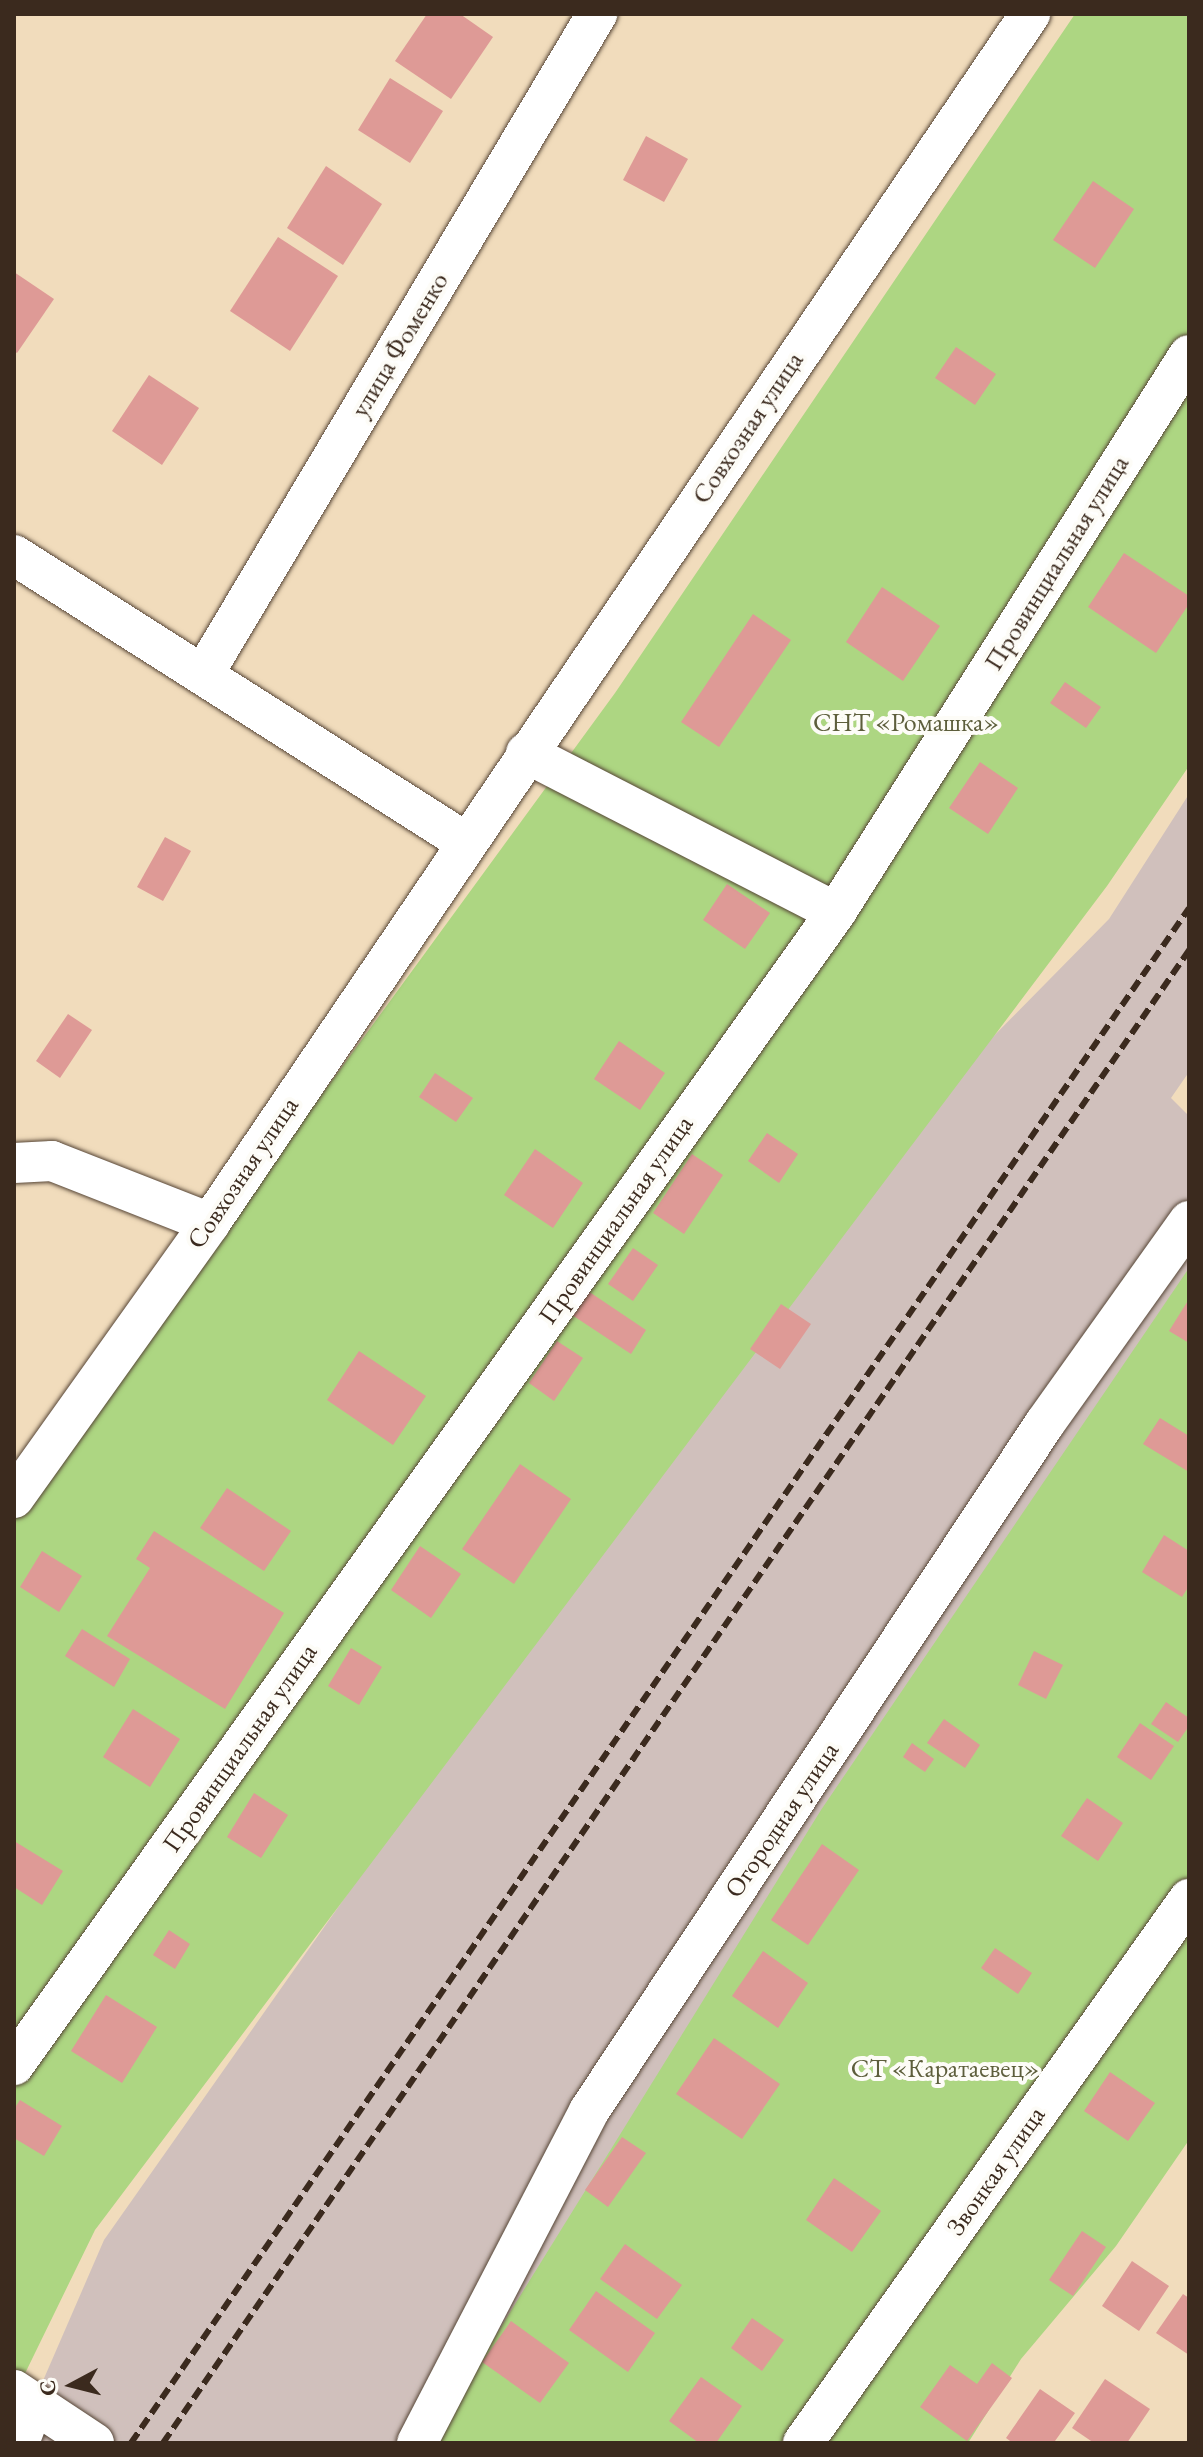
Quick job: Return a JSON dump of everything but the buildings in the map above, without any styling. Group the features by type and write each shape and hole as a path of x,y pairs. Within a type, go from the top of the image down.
{"street":[{"name":"улица Фоменко","path":"203,675 597,14"},
{"name":"Совхозная улица","path":"14,1498 210,1223 1030,14"},
{"name":"Провинциальная улица","path":"14,2065 836,912 1189,355"},
{"path":"17,560 467,843"},
{"path":"526,753 836,912"},
{"path":"14,1163 52,1161 210,1223"},
{"name":"Огородная улица","path":"417,2443 589,2111 1045,1423 1189,1221"},
{"name":"Звонкая улица","path":"803,2443 1189,1899"},
{"path":"19,2443 24,2397 94,2443"}],"shaded area":[{"path":"1189,794 1189,1072 1171,1098 1189,1116 1189,1306 445,2443 16,2443 104,2240 845,1187 1109,919"}],"green space":[{"name":"СНТ «Ромашка»","path":"1075,14 1189,14 1189,766 1107,886 95,2230 14,2396 14,1516 615,693"},
{"name":"СТ «Каратаевец»","path":"1189,1268 1189,2140 1116,2246 1021,2359 968,2443 429,2443 821,1810"}],"railway":[{"path":"131,2443 1189,908"},
{"path":"163,2443 1189,950"}]}
